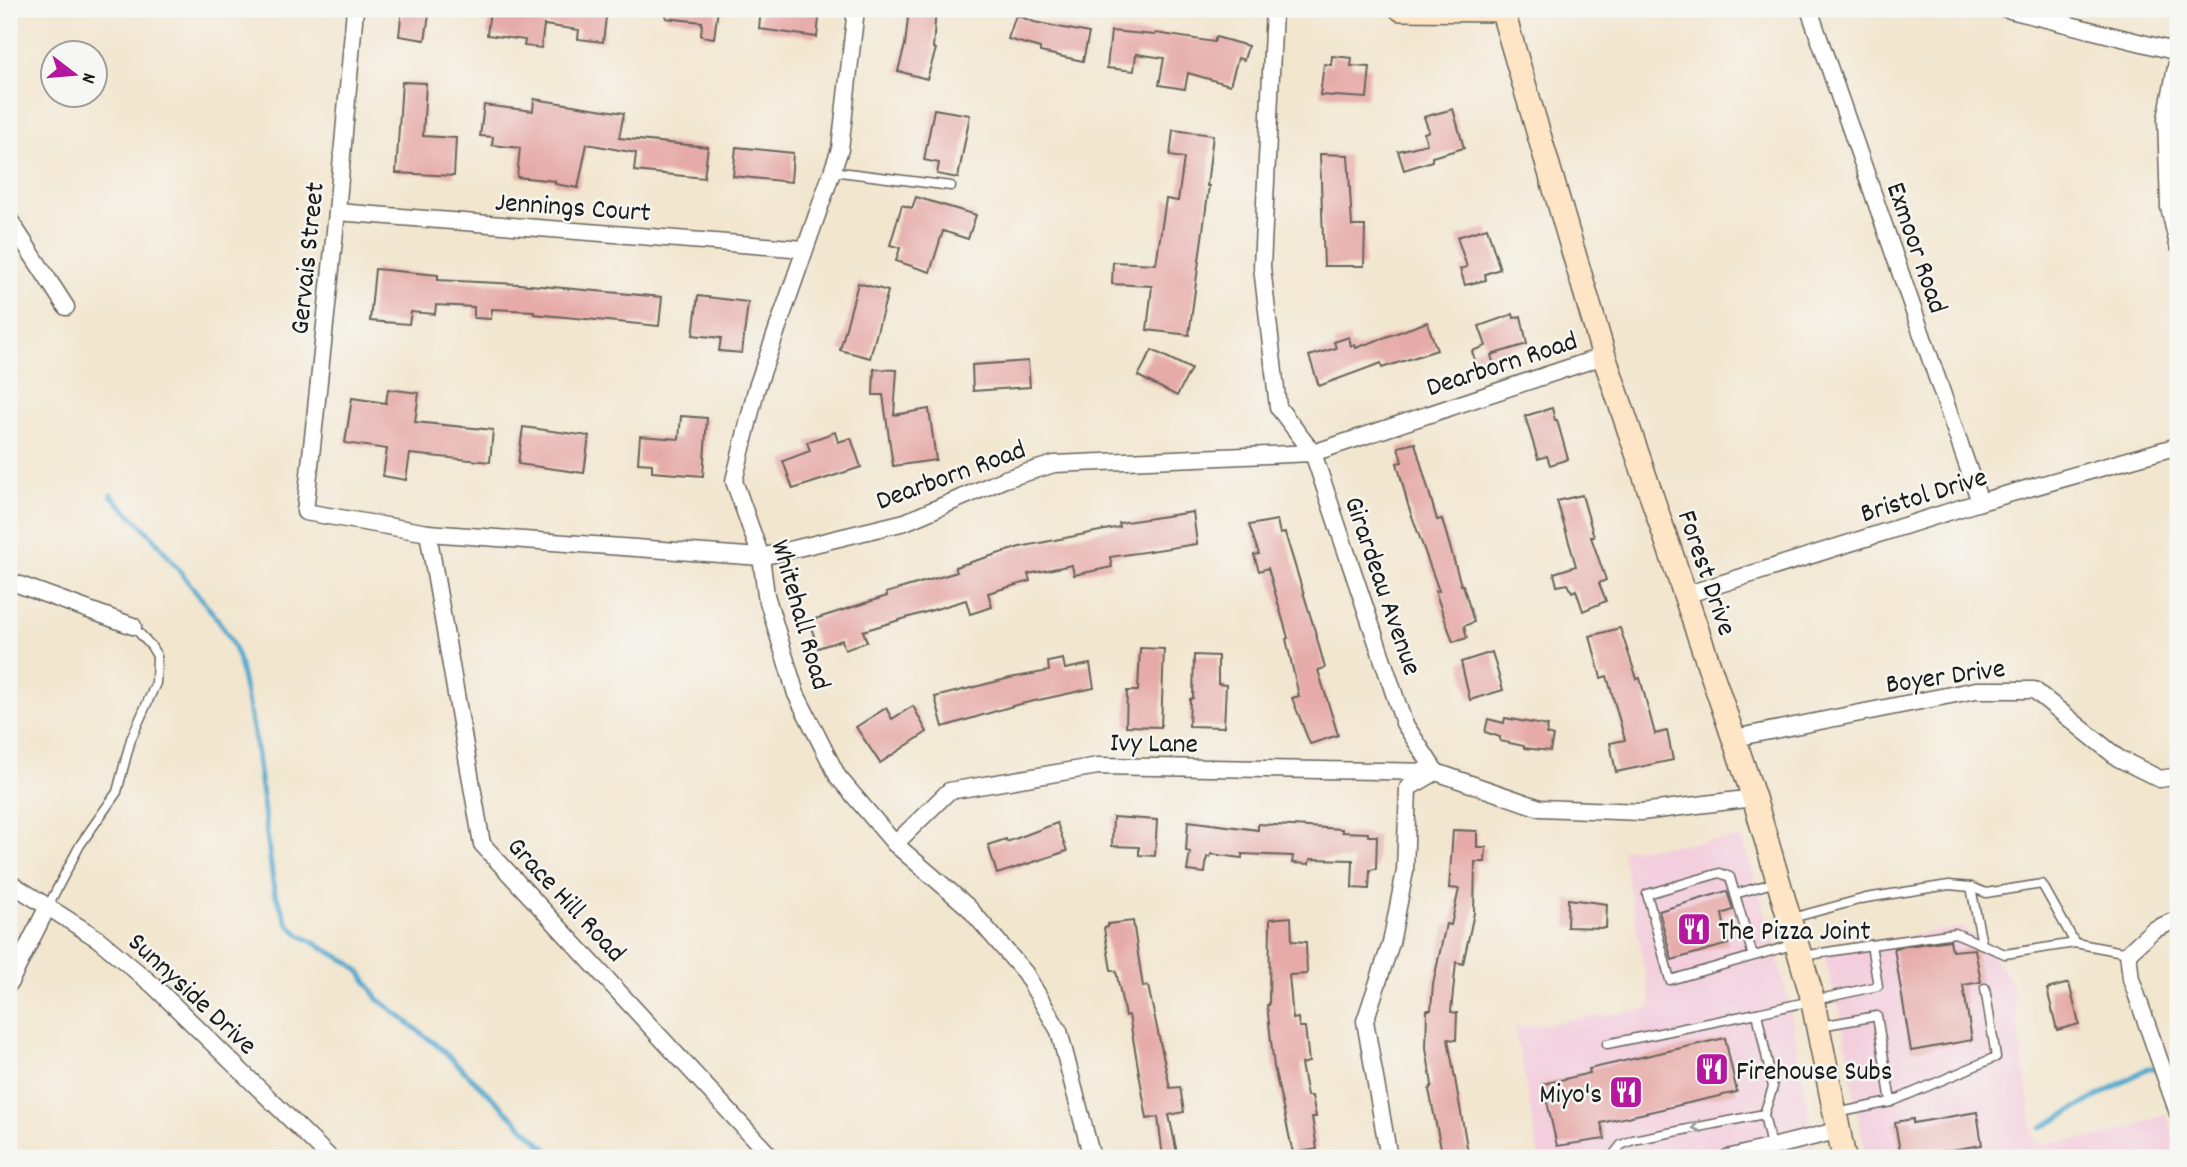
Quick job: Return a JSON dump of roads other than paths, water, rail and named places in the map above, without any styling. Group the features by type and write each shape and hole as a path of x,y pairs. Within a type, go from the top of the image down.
{"main road":[{"path":"1401,9 1503,9"},
{"name":"Forest Drive","path":"1503,9 1604,356 1754,799 1812,1000 1844,1158"}],"street":[{"name":"Gervais Street","path":"305,512 337,212 355,9"},
{"name":"Whitehall Road","path":"856,9 840,149 755,390 734,481 761,557 766,594 796,694 838,777 895,844 968,907 1025,973 1059,1031 1091,1158"},
{"name":"Girardeau Avenue","path":"1274,9 1262,267 1278,407 1313,453 1404,723 1436,772"},
{"name":"Exmoor Road","path":"1809,9 1980,502"},
{"path":"2006,9 2178,55 2166,119 2169,207 2178,245"},
{"name":"Jennings Court","path":"337,212 804,249"},
{"path":"9,219 66,307"},
{"name":"Dearborn Road","path":"305,512 428,533 761,557 905,522 1005,479 1054,464 1313,453 1604,356"},
{"name":"Bristol Drive","path":"1685,595 1980,502 2178,446"},
{"name":"Grace Hill Road","path":"428,533 482,844 772,1158"},
{"path":"9,581 133,626"},
{"name":"Boyer Drive","path":"1734,738 1976,690 2034,690 2118,758 2160,779 2178,776"},
{"name":"Ivy Lane","path":"895,844 949,791 1098,766 1436,772 1540,808 1641,812 1754,799"},
{"path":"1389,1158 1365,1021 1391,943 1405,871 1408,788 1436,772"},
{"name":"Sunnyside Drive","path":"9,882 98,939 154,986 330,1158"},
{"path":"9,984 48,906"},
{"path":"2178,919 2153,930 2128,953 2131,979 2178,1113"},
{"path":"1728,1158 1772,1147 1838,1122"}],"lane":[{"path":"832,172 951,186"},
{"path":"48,906 80,845 117,792 131,739 156,683 157,656 133,626"},
{"path":"1753,956 1730,877 1720,873 1647,894 1670,980 1753,956 1871,945 1955,933 2005,954 2075,943 2128,953"},
{"path":"1735,894 1778,882"},
{"path":"1789,919 1866,898 1949,885 1971,887 1986,893 2042,884 2075,943"},
{"path":"1971,887 1982,943"},
{"path":"1606,1044 1878,986 1871,945"},
{"path":"1838,1122 1996,1057 1985,988"},
{"path":"1757,1013 1773,1087 1764,1114 1772,1147"},
{"path":"1818,1027 1877,1016 1891,1102"},
{"path":"1611,1158 1621,1145 1633,1140 1764,1114"}],"waterway":[{"path":"111,495 153,537 218,620 238,657 254,733 274,890 288,924 300,935 350,963 361,973 378,999 439,1047 556,1158"},
{"path":"2041,1128 2148,1068 2178,1068"}],"place":[{"name":"The Pizza Joint","path":"1694,929"},
{"name":"Firehouse Subs","path":"1712,1069"},
{"name":"Miyo's","path":"1626,1092"}]}
